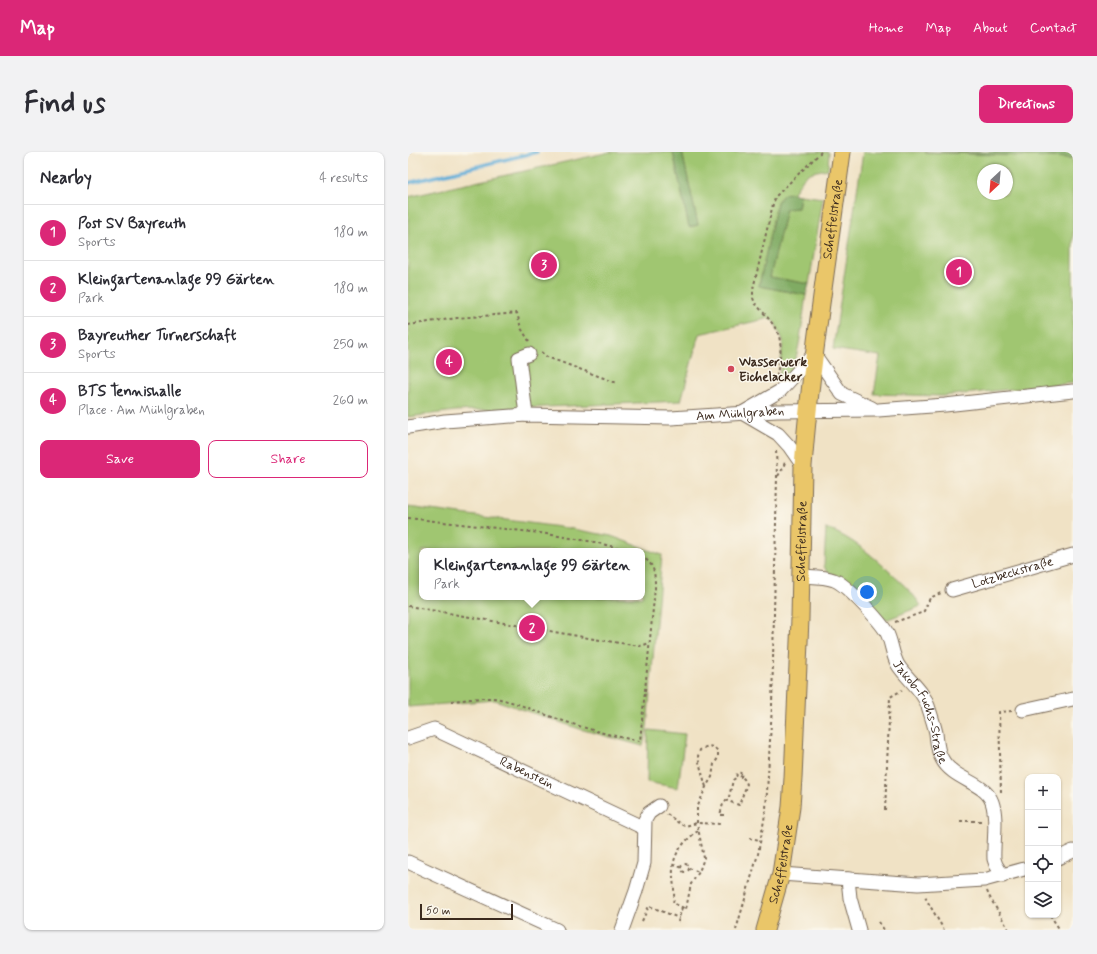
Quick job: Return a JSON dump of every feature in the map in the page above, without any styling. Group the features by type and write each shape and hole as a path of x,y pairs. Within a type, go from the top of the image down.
{"main road":[{"name":"Scheffelstraße","path":"765,930 781,874 791,807 804,466 808,410 814,354 842,152"}],"street":[{"path":"526,415 519,358 532,349"},
{"path":"804,466 778,434 742,413 780,391 814,354 842,394 857,402 878,410"},
{"name":"Am Mühlgraben","path":"408,427 445,421 526,415 671,418 808,410 878,410 945,405 1073,391"},
{"name":"Lotzbeckstraße","path":"952,590 1073,556"},
{"name":"Jakob-Fuchs-Straße","path":"800,576 826,578 841,584 882,627 890,641 896,661 914,684 928,706 938,750 946,767 980,789 992,801"},
{"path":"1023,710 1073,699"},
{"name":"Rabenstein","path":"408,738 434,729 644,828"},
{"path":"992,801 995,813 994,859 1003,876"},
{"path":"622,930 640,879 644,855 645,820 649,814 659,806"},
{"path":"1061,857 1073,851"},
{"path":"408,862 557,930"},
{"path":"781,874 918,884 984,880 1025,869"},
{"path":"848,879 850,898 859,930"}],"path":[{"path":"776,393 781,343 780,338 777,331 755,302 753,298 753,289 776,196 821,152"},
{"path":"408,325 457,318 517,313 532,349 547,357 617,383"},
{"path":"736,930 753,875 766,809 772,706 777,476 775,444"},
{"path":"408,518 540,533 594,542 619,548"},
{"path":"451,701 498,699 515,703 553,718 640,741 655,588 655,574 652,565 645,559"},
{"path":"882,627 922,613 930,598 952,590"},
{"path":"408,606 640,646 650,642"},
{"path":"885,810 890,697 914,684"},
{"path":"992,801 998,798 1002,790 999,712 1023,710"},
{"path":"698,831 687,840 676,855 673,865 675,893 673,903 686,909 691,884 699,872 704,858 701,838 698,831 697,808 712,777 714,764 718,758 718,751 713,746 706,746 700,750 698,756 706,787"},
{"path":"724,815 720,815 725,800 731,792 733,780 737,776 739,778 741,776 747,784 739,805 725,800"},
{"path":"659,806 680,824 685,826 697,823 722,824"},
{"path":"960,821 994,821"},
{"path":"749,838 760,840"},
{"path":"680,867 685,863 689,868 699,872"},
{"path":"673,865 680,867 681,870 685,872 688,871 689,868"},
{"path":"984,880 989,896 1009,930"},
{"path":"925,897 944,930"},
{"path":"641,921 649,906 679,918"},
{"path":"678,922 682,907"},
{"path":"1052,918 1060,930"},
{"path":"879,922 884,930"}],"green space":[{"path":"610,152 673,152 689,227 698,225 682,152 829,152 828,169 807,175 793,193 784,195 777,202 759,286 806,295 797,353 795,361 789,372 779,381 783,340 775,323 770,318 699,334 681,401 455,411 408,417 408,197"},
{"path":"673,152 682,152 698,225 689,227"},
{"path":"863,152 925,152 1073,158 1073,383 942,396 874,394 880,356 833,349"},
{"path":"925,152 1073,152 1073,158"},
{"path":"790,193 800,195 798,208 786,209 770,277 809,284 806,295 759,286 777,202 784,194"},
{"path":"800,195 823,198 809,284 770,277 786,209 798,208"},
{"path":"408,507 567,528 611,536 643,548 419,548 419,600 645,600 645,549 662,555 647,727 643,746 580,729 495,700 408,707"},
{"path":"826,528 854,542 870,554 905,586 921,606 886,620 826,570 824,566"},
{"path":"648,730 685,734 678,788 647,782"}],"waterway":[{"path":"408,183 537,152"}],"place":[{"name":"Bayreuther Turnerschaft","path":"544,265"},
{"name":"Post SV Bayreuth","path":"959,272"},
{"name":"BTS Tennishalle","path":"449,362"},
{"name":"Wasserwerk Eichelacker","path":"731,369"},
{"name":"Kleingartenanlage 99 Gärten","path":"532,628"}]}
